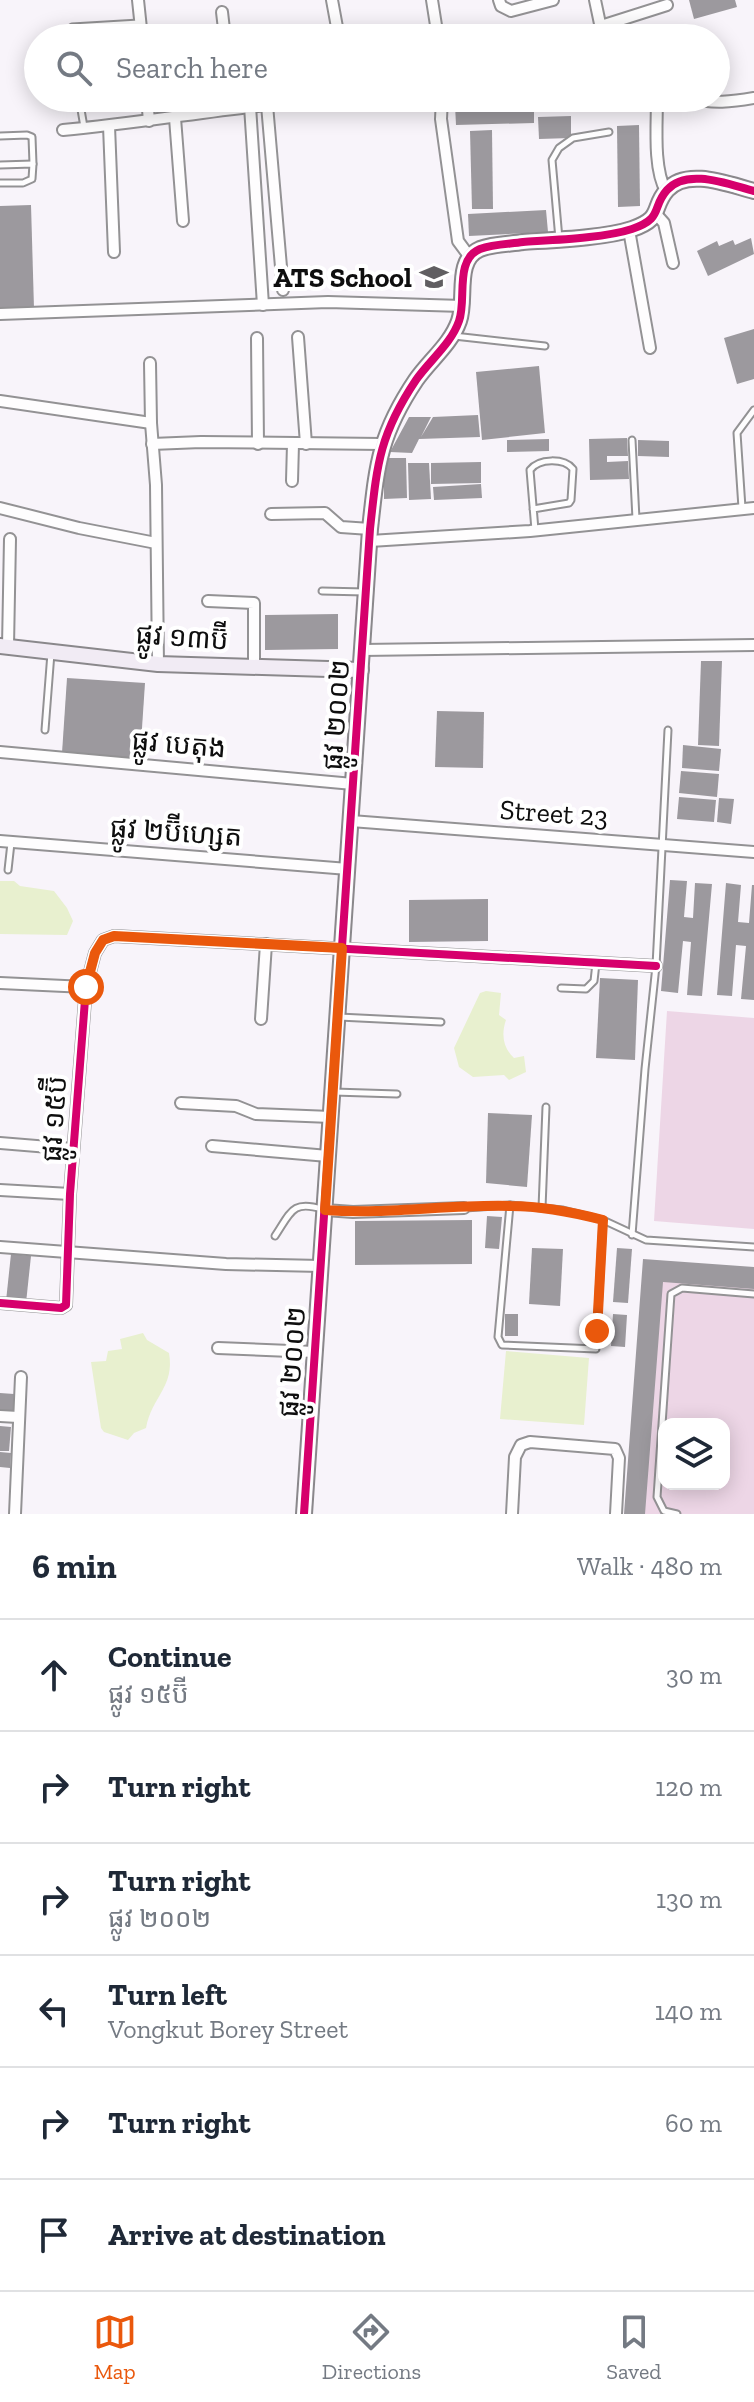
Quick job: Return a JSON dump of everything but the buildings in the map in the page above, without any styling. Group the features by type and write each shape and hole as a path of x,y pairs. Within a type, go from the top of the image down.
{"street":[{"path":"138,0 140,23"},
{"path":"332,0 336,24"},
{"path":"432,0 436,24"},
{"path":"499,0 501,6 511,11 553,0"},
{"path":"595,0 601,24"},
{"path":"607,24 667,5"},
{"path":"222,12 223,24"},
{"path":"730,102 754,98"},
{"path":"148,112 149,121"},
{"path":"63,130 175,118 199,112"},
{"path":"250,112 263,305"},
{"path":"268,112 283,290"},
{"path":"441,112 458,241 469,256 490,246 629,230 656,214 666,191 680,182 701,179 754,191"},
{"path":"657,112 659,169 666,191"},
{"path":"175,118 183,221"},
{"path":"109,126 114,252"},
{"path":"656,214 664,223 673,263"},
{"path":"629,230 650,348"},
{"name":"ផ្លូវ ២០០២","path":"304,1514 377,463 393,417 418,378 452,335 463,306 465,269 469,256"},
{"path":"0,314 328,302 463,306"},
{"path":"298,337 306,444"},
{"path":"257,338 258,444"},
{"path":"150,363 156,485 158,664"},
{"path":"0,401 151,423"},
{"path":"152,444 382,444"},
{"path":"292,481 293,444"},
{"path":"0,508 156,543"},
{"path":"271,514 325,513 341,527 370,535 535,530 754,508"},
{"path":"4,646 10,539"},
{"path":"208,601 254,603 254,668"},
{"path":"362,650 754,645"},
{"name":"ផ្លូវ ១៣ប៊ី","path":"4,646 158,664 361,670"},
{"name":"ផ្លូវ បេតុង","path":"0,752 353,784"},
{"name":"Street 23","path":"351,821 754,852"},
{"name":"ផ្លូវ ២ប៊ីហ្សេត","path":"6,842 348,869"},
{"name":"ផ្លូវ ១៥ប៊ី","path":"0,1303 61,1308 66,1305 70,1194 86,987 95,953 103,940 114,936 266,944"},
{"path":"261,1019 266,944 656,966"},
{"path":"0,983 86,987"},
{"path":"181,1103 236,1106 256,1114 331,1117"},
{"path":"0,1143 73,1149"},
{"path":"212,1146 328,1156"},
{"path":"0,1190 70,1194"},
{"path":"325,1210 353,1212 464,1208"},
{"path":"0,1247 226,1264 321,1266"},
{"path":"218,1348 315,1352"},
{"path":"15,1514 21,1377"},
{"path":"0,1416 18,1417"},
{"path":"512,1514 515,1457 521,1445 530,1442 615,1449 619,1458 616,1514"}],"lane":[{"path":"123,24 140,23"},
{"path":"81,112 84,128"},
{"path":"559,239 552,160 559,148 573,138 609,132"},
{"path":"0,136 32,137 33,164 32,179 23,183 0,183"},
{"path":"0,165 33,164"},
{"path":"452,335 545,346"},
{"path":"742,509 737,433 754,410"},
{"path":"632,440 636,520"},
{"path":"533,509 569,503 571,464 564,461 533,465 530,470 533,509 535,530"},
{"path":"322,591 366,592"},
{"path":"45,730 51,652"},
{"path":"632,1235 656,966 668,730"},
{"path":"6,842 8,870"},
{"path":"561,988 586,989 594,981 596,962"},
{"path":"338,1016 441,1022"},
{"path":"333,1092 397,1094"},
{"path":"542,1208 546,1107"},
{"path":"275,1236 297,1206 305,1204 325,1210"},
{"path":"510,1205 498,1337 502,1345 596,1349 603,1220"},
{"path":"464,1208 510,1205 563,1210 603,1220 646,1240 754,1247"},
{"path":"677,1514 664,1511 657,1497 671,1294 682,1288 754,1294"}],"shaded area":[{"path":"0,881 14,881 20,886 54,891 73,921 67,935 0,934"},
{"path":"480,993 501,993 499,1015 506,1020 505,1045 514,1058 524,1056 526,1072 509,1080 504,1075 473,1077 459,1067 454,1048"},
{"path":"667,1011 754,1018 754,1229 654,1221"},
{"path":"660,1263 754,1271 754,1514 644,1514"},
{"path":"143,1333 147,1340 169,1353 169,1375 146,1428 134,1433 128,1440 104,1432 101,1428 91,1362 106,1361 108,1351 122,1349 120,1339"},
{"path":"506,1351 589,1358 584,1425 500,1419"}],"cycle path":[{"path":"304,1514 370,529 378,468 387,434 416,380 446,345 459,321 464,271 472,254 501,244 593,237 632,229 649,221 667,190 675,183 686,180 709,180 754,191"},
{"path":"0,1303 61,1308 66,1305 70,1194 86,987 95,953 103,940 114,936 656,966"}],"place":[{"name":"ATS School","path":"434,277"}],"route":[{"path":"86,987 95,953 103,940 114,936 342,948 325,1210 353,1212 510,1205 563,1210 603,1220 597,1331"}]}
